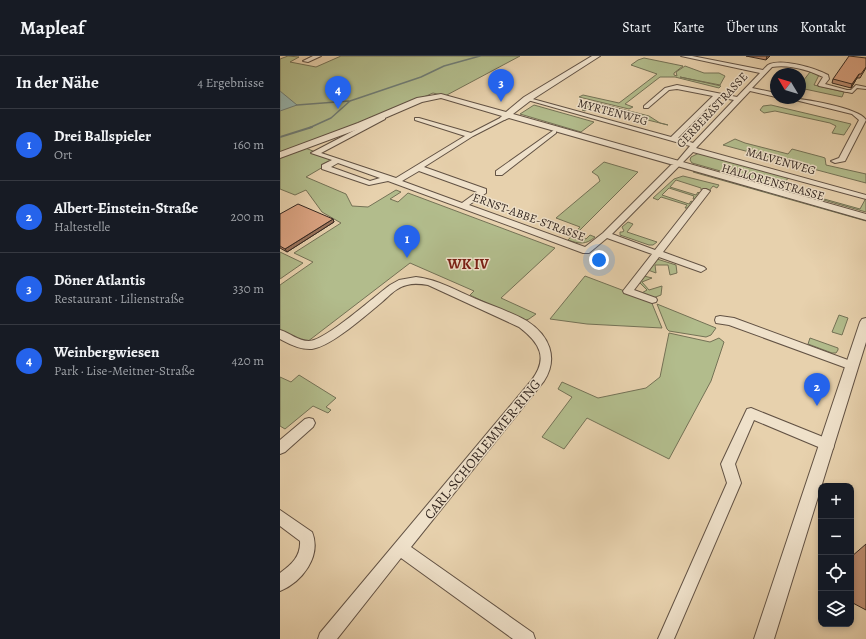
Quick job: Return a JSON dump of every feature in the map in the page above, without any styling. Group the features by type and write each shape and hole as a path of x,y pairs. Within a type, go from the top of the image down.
{"street":[{"path":"306,61 318,56"},
{"path":"397,181 471,135 481,132 527,99 597,56"},
{"path":"684,56 763,72 774,64 792,67 826,76 826,79 821,85 852,92 856,86 865,87"},
{"path":"808,70 816,64"},
{"name":"GERBERASTRASSE","path":"675,165 763,72"},
{"path":"646,107 667,89 676,87 738,99"},
{"path":"748,89 770,93"},
{"name":"GERBERASTRASSE","path":"673,139 717,95"},
{"name":"HALLORENSTRASSE","path":"380,117 420,100 432,97 675,165 866,223"},
{"name":"MYRTENWEG","path":"527,99 673,139 692,147"},
{"path":"806,102 847,111 862,117 863,119 842,159 835,161"},
{"name":"HALLORENSTRASSE","path":"502,116 554,132 866,217"},
{"path":"280,156 380,117 383,118 315,153 338,160"},
{"path":"418,118 471,135"},
{"path":"499,173 554,132"},
{"name":"MALVENWEG","path":"692,147 864,197"},
{"name":"ERNST-ABBE-STRASSE","path":"387,179 369,184 326,167 338,160 586,250 606,235 675,165"},
{"name":"ERNST-ABBE-STRASSE","path":"419,168 483,191 463,206"},
{"path":"652,300 628,291 706,191"},
{"path":"606,235 701,269"},
{"name":"CARL-SCHORLEMMER-RING","path":"280,334 299,344 312,345 326,339 393,287 404,281 416,279 431,283 523,324 534,332 541,340 544,347 546,360 544,371 330,638"},
{"path":"720,320 730,321 852,366"},
{"path":"764,639 866,322"},
{"path":"666,639 734,483 728,464 751,413 828,444"},
{"path":"280,448 309,423"},
{"path":"280,517 307,537 308,551 298,569 280,582"},
{"path":"401,549 527,639"}],"green space":[{"path":"288,56 299,57 290,62 316,67 341,56 520,56 445,96 433,93 366,122 280,154 280,59"},
{"path":"644,58 683,66 674,73 674,75 677,76 676,72 685,66 704,73 719,73 725,76 720,85 680,77 721,86 719,88 675,77 660,77 625,104 633,107 629,109 579,97 583,95 619,103 657,74 631,65"},
{"path":"810,72 819,75 814,85 844,92 842,97 806,89 806,77"},
{"path":"594,102 649,116 660,123 668,125 591,106 585,111 582,110"},
{"path":"534,105 594,122 581,132 520,114"},
{"path":"771,105 851,124 844,135 832,133 836,126 830,123 775,111 764,113 760,110 763,106"},
{"path":"735,139 788,154 792,149 825,158 826,165 866,174 866,183 723,145"},
{"path":"303,147 335,160 306,177 346,194 352,206 368,207 396,190 401,192 390,199 398,202 408,193 555,248 501,298 536,314 523,321 470,295 474,291 410,263 307,342 280,332 280,285 313,262 294,253 341,223 322,212 306,190 295,195 280,189 280,155"},
{"path":"699,153 789,177 781,187 860,209 866,198 866,212 692,163 690,160 691,157"},
{"path":"604,162 638,172 575,235 586,239 590,235 595,237 585,243 568,240 580,227 556,218 600,181 598,176 592,172"},
{"path":"694,171 866,219 866,221 693,172"},
{"path":"683,176 719,185 717,188 713,186 709,191 704,189 701,190 701,188 676,180 670,187 696,195 698,192 700,194 696,199 693,199 694,196 669,188 662,195 689,204 691,201 693,202 688,208 685,208 687,205 661,197 658,200 653,198 674,179"},
{"path":"628,222 633,224 627,232 657,242 653,245 649,245 620,235 620,232 624,231 622,227"},
{"path":"280,252 303,263 280,279"},
{"path":"657,259 676,265 677,273 670,275 668,265 655,265 656,273 648,270"},
{"path":"585,276 651,301 662,328 587,324 550,319"},
{"path":"644,276 652,278 642,282 649,290 662,286 661,295 653,298 640,294 647,290 638,281"},
{"path":"657,304 716,328 711,335 706,337 669,331"},
{"path":"839,315 848,318 842,335 832,332"},
{"path":"669,333 710,342 719,338 724,342 711,381 669,459 587,418 564,449 542,437 572,397 558,389 562,382 598,398 646,388 660,377"},
{"path":"810,338 838,348 838,350 836,353 832,353 808,344"},
{"path":"299,375 336,398 326,407 331,410 328,413 313,406 285,429 280,426 280,377 291,382"}],"water":[{"path":"280,91 297,105 280,111"}],"building":[{"path":"849,56 866,58 866,67 852,84 833,79"},
{"path":"298,204 333,219 285,249 280,246 280,214"}],"waterway":[{"path":"309,128 331,118 350,101 421,77 444,66 480,56"},
{"path":"297,105 349,101"},
{"path":"280,137 309,128"}],"place":[{"name":"Döner Atlantis","path":"501,102"},
{"name":"Weinbergwiesen","path":"338,109"},
{"name":"Drei Ballspieler","path":"407,258"},
{"name":"Albert-Einstein-Straße","path":"817,406"}],"district":[{"name":"WK IV","path":"468,264"}]}
